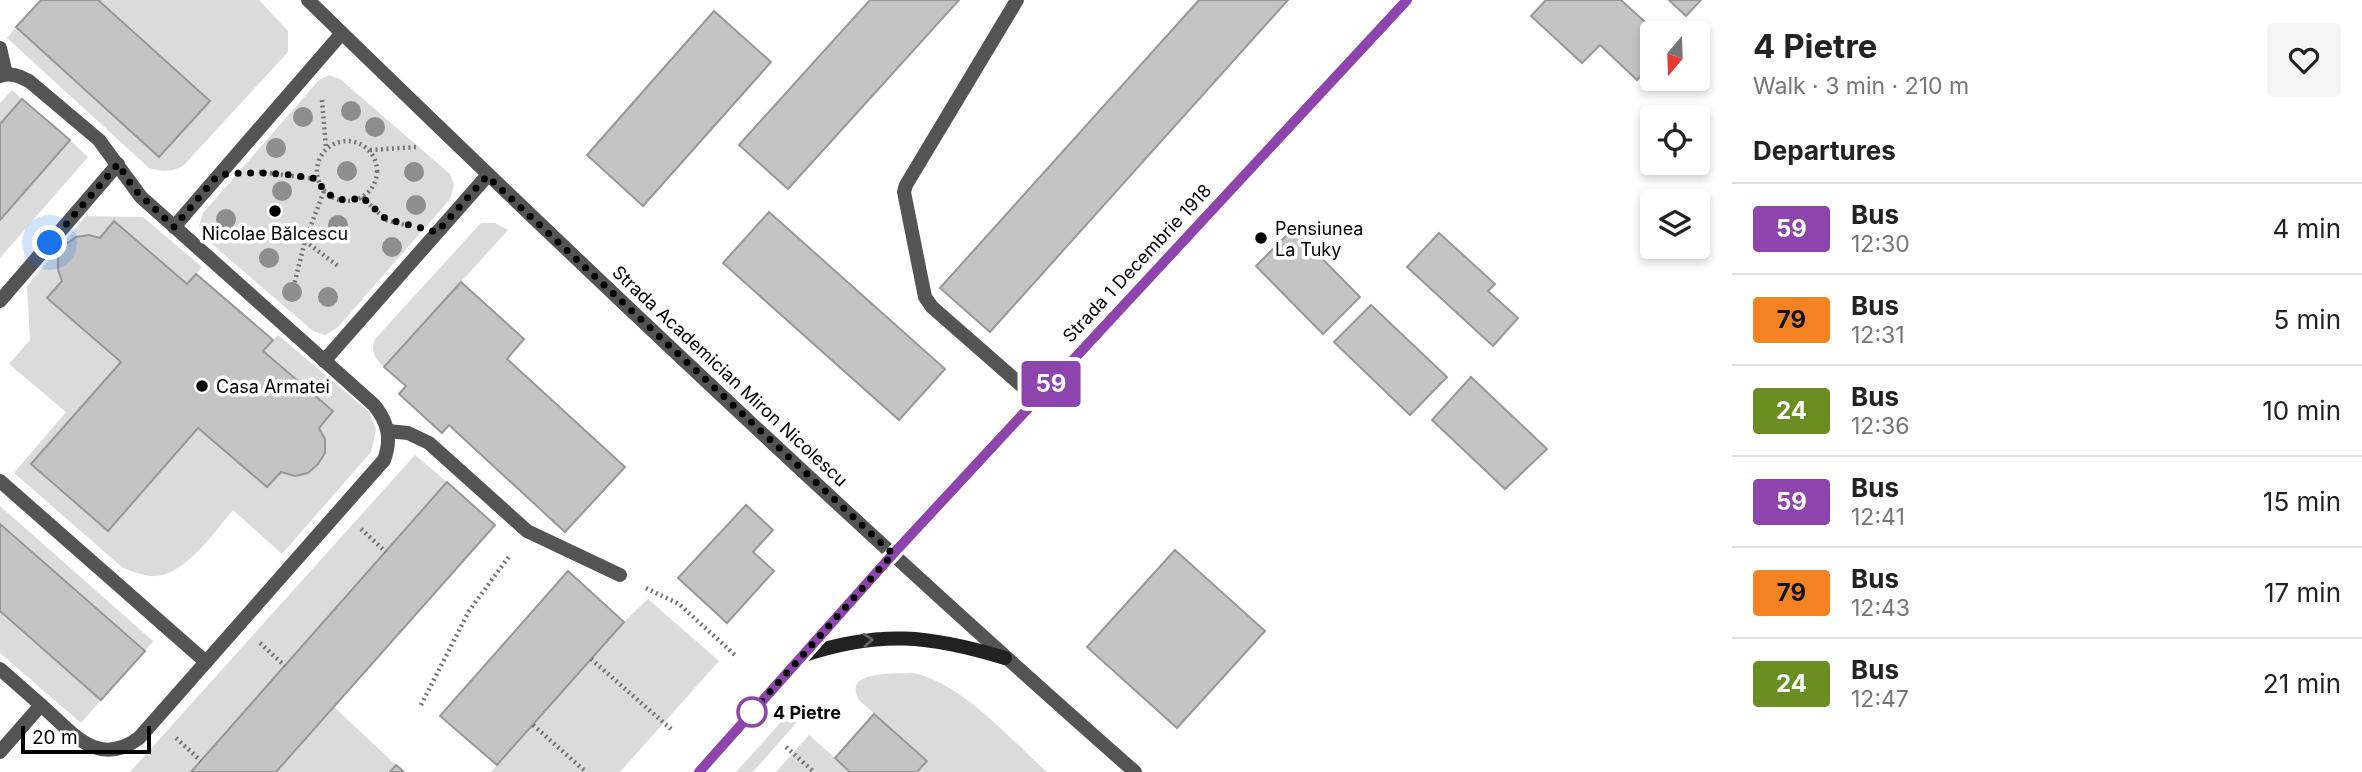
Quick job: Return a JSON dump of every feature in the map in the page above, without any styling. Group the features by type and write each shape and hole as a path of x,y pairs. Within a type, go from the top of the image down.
{"main road":[{"name":"Strada 1 Decembrie 1918","path":"699,772 893,554 1407,0"},
{"path":"802,655 842,643 894,638 941,640 1005,658"}],"street":[{"name":"Strada Academician Miron Nicolescu","path":"308,0 487,176 1005,658 1135,772"},
{"path":"1017,0 904,192 925,297 932,307 1037,399"},
{"path":"174,227 342,33"},
{"path":"0,48 3,75 18,75 40,88 99,140 134,189 374,405 388,431 389,442 384,460 139,738 127,747 112,751 86,745 0,669"},
{"path":"0,301 118,164"},
{"path":"324,361 487,176"},
{"path":"388,431 408,432 429,443 527,531 620,575"},
{"path":"0,481 206,662"},
{"path":"0,752 41,705"}],"path":[{"path":"345,140 359,142 370,150 376,162 372,188 362,197 349,201 335,199 324,191 317,179 317,165 326,148 345,140"},
{"path":"218,175 248,171 275,172 317,179"},
{"path":"286,327 305,241 324,191"},
{"path":"362,197 386,219 437,232"},
{"path":"305,241 338,266"},
{"path":"421,705 470,611 527,531"},
{"path":"620,575 679,604 736,656"},
{"path":"591,659 671,729"},
{"path":"533,725 586,772"},
{"path":"786,747 814,772"}],"shaded area":[{"path":"98,0 259,0 288,31 288,52 183,166 162,171 149,168 7,38 16,27 159,157 210,101"},
{"path":"329,75 340,79 450,174 454,185 450,199 337,328 325,335 313,331 205,238 199,226 203,213 319,80"},
{"path":"12,90 22,99 0,124 0,103"},
{"path":"70,140 88,157 0,258 0,220"},
{"path":"86,216 143,217 202,267 187,284 114,221 100,238 80,238 66,246 59,262 62,281 48,299 121,362 31,464 108,531 198,428 267,487 281,472 292,474 311,470 318,465 324,449 319,428 333,411 263,351 278,335 369,412 376,430 371,452 282,554 233,510 207,542 174,570 162,575 140,574 123,568 14,473 66,412 9,364 30,340 27,286"},
{"path":"481,223 495,223 508,230 384,367 374,354 375,339"},
{"path":"415,455 447,482 191,772 130,772"},
{"path":"0,506 153,641 145,651 0,524"},
{"path":"648,599 719,661 620,772 491,772 624,622"},
{"path":"0,611 101,700 81,723 0,653"},
{"path":"913,673 949,688 967,700 1047,772 917,772 927,761 860,701 856,691 857,684 863,679 884,674"},
{"path":"334,707 396,765 390,772 276,772"},
{"path":"782,721 797,722 753,772 736,772"},
{"path":"809,735 851,772 776,772"}],"building":[{"path":"41,0 98,0 210,101 159,157 16,27"},
{"path":"870,0 959,0 788,189 739,145"},
{"path":"1199,0 1288,0 990,332 940,288"},
{"path":"1546,0 1621,0 1644,21 1640,21 1640,77 1637,80 1600,45 1582,63 1531,16"},
{"path":"1669,0 1701,0 1686,16"},
{"path":"714,11 771,62 643,206 587,155"},
{"path":"22,99 70,140 0,220 0,124"},
{"path":"769,212 945,369 899,420 723,263"},
{"name":"Casa Armatei","path":"114,221 187,284 196,274 273,340 263,351 333,411 319,428 325,439 325,453 308,473 295,476 281,472 267,487 198,428 108,531 31,464 121,362 47,298 62,281 58,270 58,257 65,245 76,237 89,235 100,238"},
{"path":"1293,229 1360,297 1323,334 1256,266"},
{"path":"1439,233 1495,284 1488,291 1518,318 1493,346 1407,267"},
{"path":"461,282 524,339 507,359 625,467 565,532 449,425 442,433 399,394 406,386 384,367"},
{"path":"1371,305 1447,377 1410,415 1334,342"},
{"path":"1471,377 1547,449 1505,489 1432,420"},
{"path":"447,482 495,525 276,772 191,772"},
{"path":"746,505 773,530 753,552 774,571 727,623 678,578"},
{"path":"0,524 145,651 101,700 0,611"},
{"path":"1175,550 1265,631 1177,728 1087,647"},
{"path":"568,571 624,622 497,765 440,716"},
{"path":"874,714 927,761 917,772 850,772 835,758"},
{"path":"396,765 404,772 390,772"}],"bus line":[{"name":"59","path":"699,772 893,554 1407,0"}],"place":[{"name":"Nicolae Bălcescu","path":"275,211"},
{"name":"Pensiunea La Tuky","path":"1261,238"},
{"name":"Casa Armatei","path":"202,386"},
{"name":"4 Pietre","path":"752,712"}],"route":[{"path":"50,243 118,164 127,181 141,197 174,227 218,175 248,171 275,172 317,179 324,191 335,199 349,201 362,197 369,206 394,223 437,232 487,176 893,554 752,712"}]}
